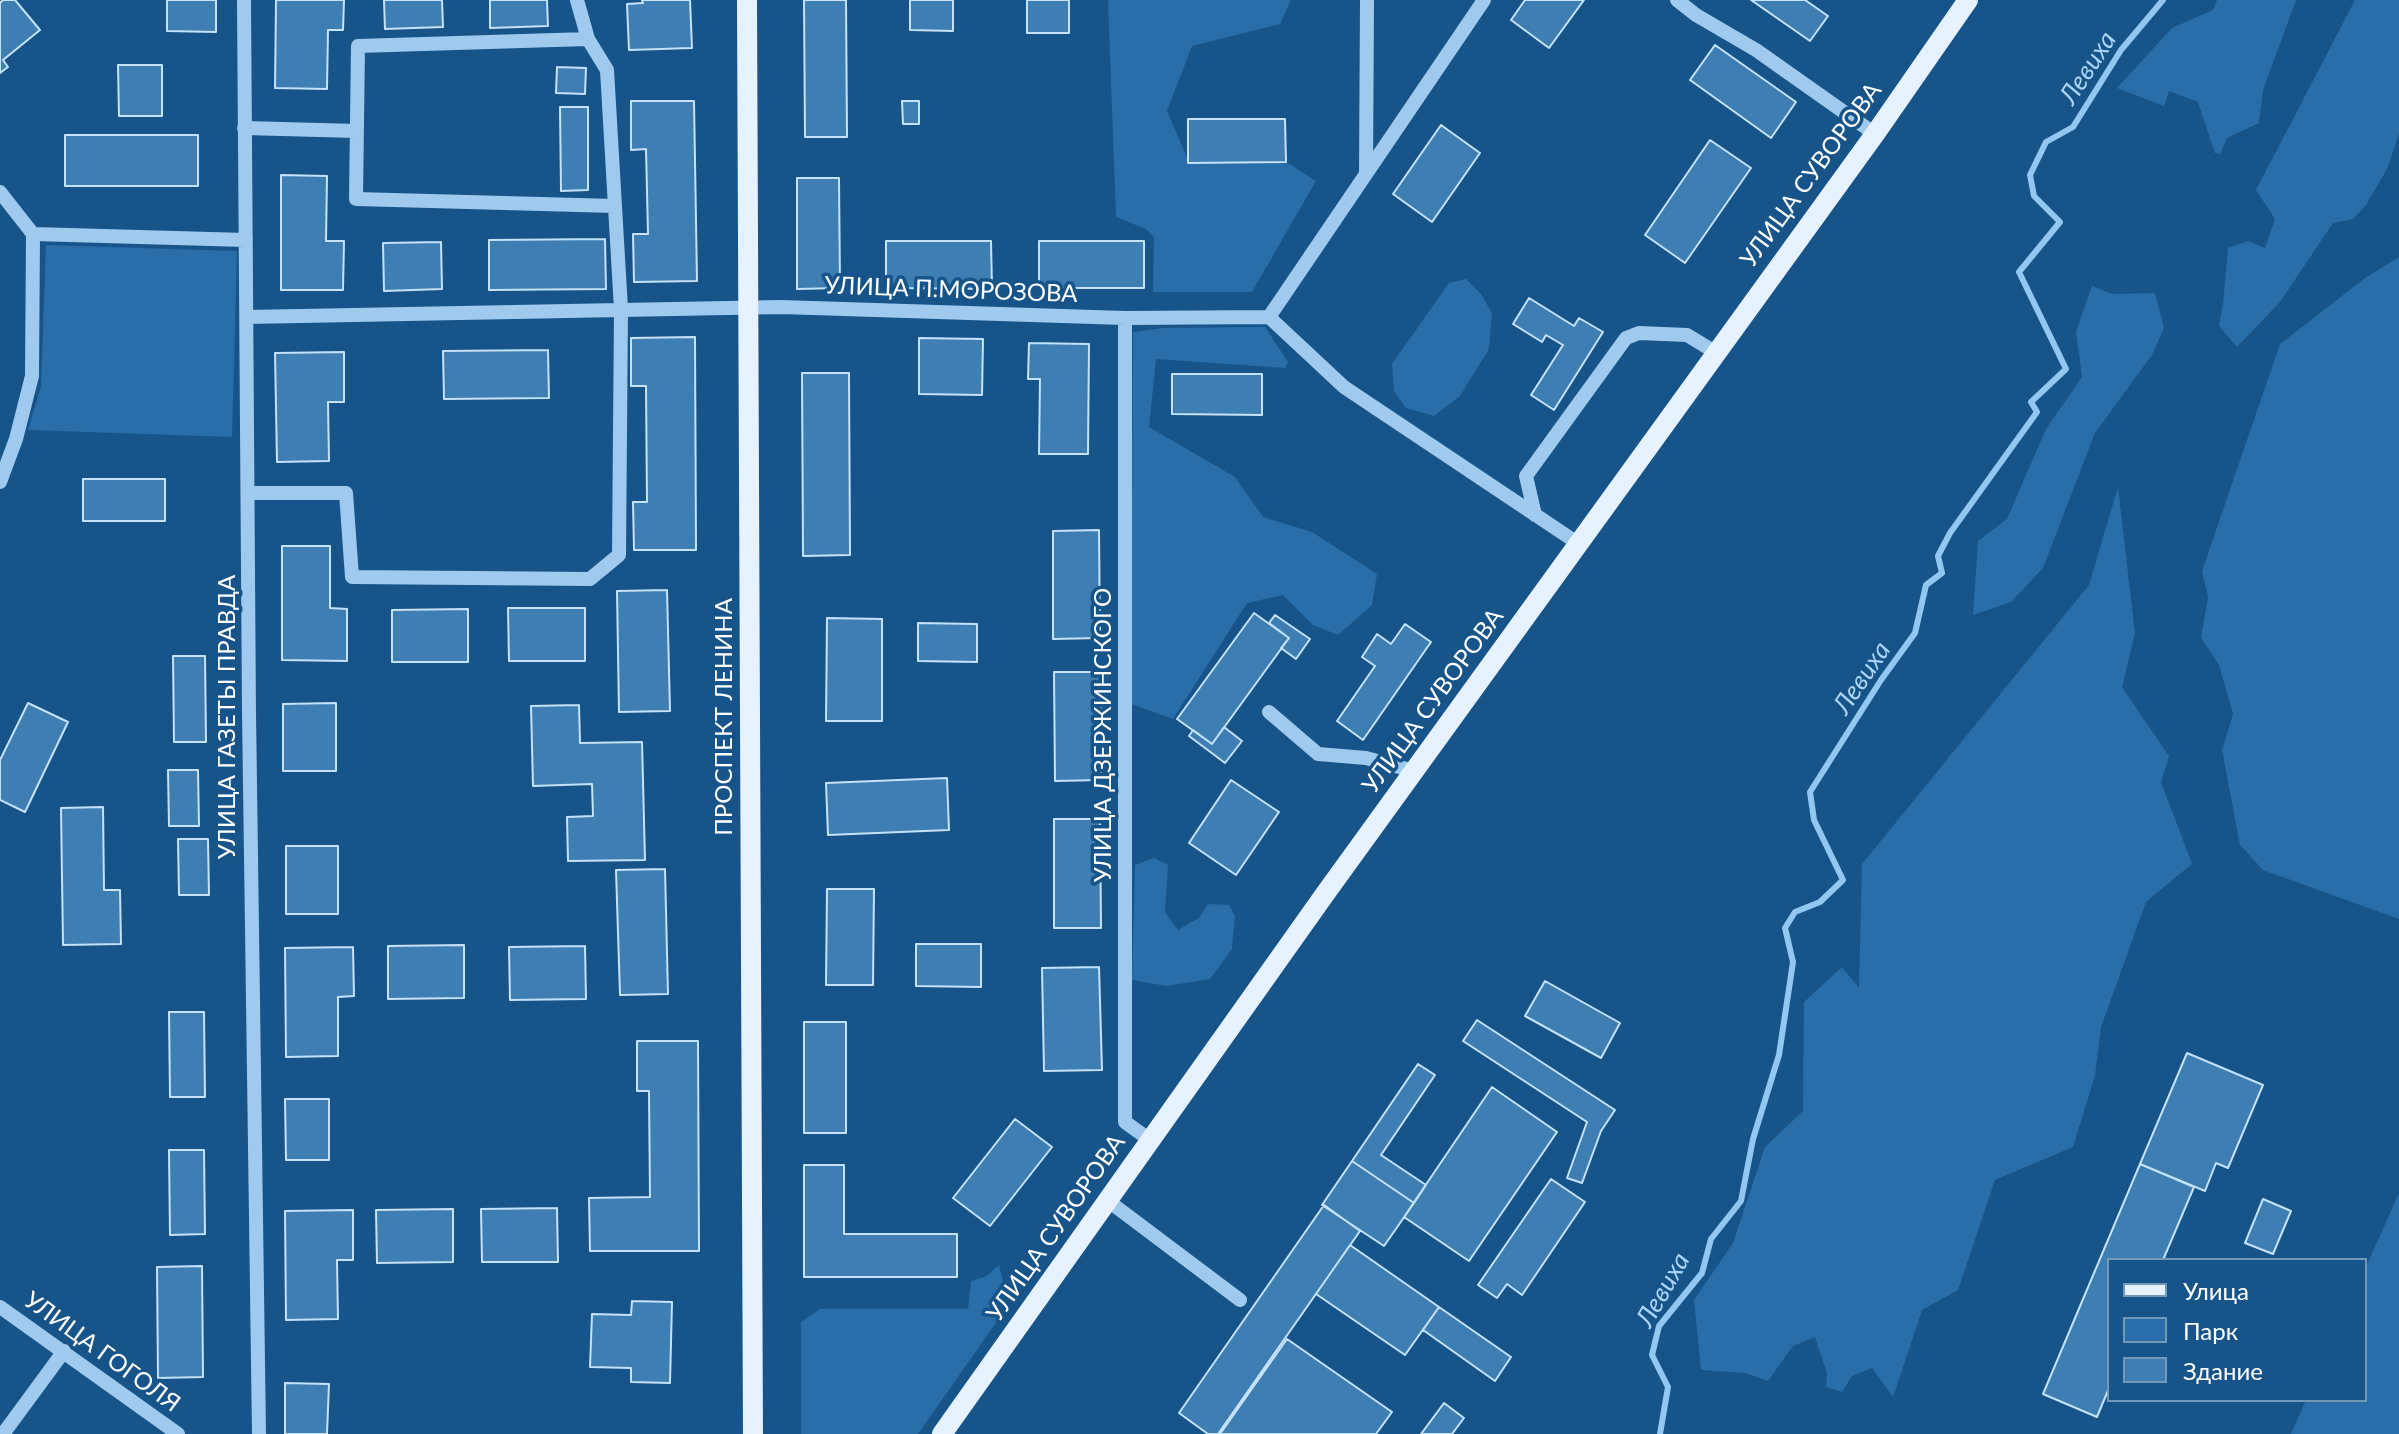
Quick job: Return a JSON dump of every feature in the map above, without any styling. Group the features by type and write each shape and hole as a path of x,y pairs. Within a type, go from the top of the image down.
{"main road":[{"name":"ПРОСПЕКТ ЛЕНИНА","path":"747,0 753,1434"},
{"name":"УЛИЦА СУВОРОВА","path":"942,1434 1968,0"}],"street":[{"name":"УЛИЦА ГАЗЕТЫ ПРАВДА","path":"244,0 259,1434"},
{"path":"248,493 346,493 352,577 590,579 619,555 621,309 607,70 588,39 577,0"},
{"path":"1366,174 1367,0"},
{"path":"1484,0 1269,317 1344,387 1579,544"},
{"path":"1677,0 1696,15 1756,50 1875,134"},
{"path":"588,39 358,46 356,199 615,206"},
{"path":"244,128 357,131"},
{"path":"0,192 33,234 32,376 16,439 0,482"},
{"path":"33,234 246,240"},
{"name":"УЛИЦА П.МОРОЗОВА","path":"247,317 748,307 1125,318 1269,317"},
{"name":"УЛИЦА ДЗЕРЖИНСКОГО","path":"1125,318 1125,1122 1150,1140"},
{"path":"1535,515 1526,476 1626,338 1639,333 1687,335 1715,352"},
{"path":"1269,712 1318,754 1366,758 1414,771"},
{"path":"1107,1200 1240,1300"},
{"name":"УЛИЦА ГОГОЛЯ","path":"0,1307 178,1434"},
{"path":"3,1434 64,1351"}],"green space":[{"path":"1108,0 1291,0 1280,24 1192,46 1167,111 1189,162 1286,162 1316,181 1252,292 1153,292 1154,237 1146,229 1116,217"},
{"path":"2217,0 2296,0 2263,90 2259,123 2227,138 2220,154 2215,153 2198,102 2169,91 2164,106 2117,88 2172,28 2213,10"},
{"path":"2355,0 2399,0 2399,134 2387,169 2366,205 2353,219 2333,223 2280,302 2237,347 2219,326 2228,248 2248,241 2265,248 2275,219 2256,190"},
{"path":"46,245 237,251 232,437 28,430 41,386"},
{"path":"2399,257 2399,919 2263,870 2240,845 2222,750 2233,714 2219,665 2201,638 2208,597 2202,571 2280,344 2365,278"},
{"path":"1466,279 1481,294 1492,313 1489,349 1460,396 1434,416 1406,408 1394,391 1392,364 1449,283"},
{"path":"2092,286 2112,294 2155,293 2164,328 2152,355 2095,433 2043,568 2011,602 1973,615 1978,541 2007,519 2046,429 2082,377 2076,332"},
{"path":"1265,327 1288,362 1285,368 1156,359 1149,427 1235,477 1263,517 1312,532 1377,574 1372,605 1338,635 1313,625 1283,595 1247,603 1173,719 1131,704 1133,332 1163,328"},
{"path":"2118,487 2135,633 2122,687 2169,756 2161,782 2192,864 2146,902 2101,1027 2095,1075 2073,1147 1995,1180 1958,1290 1922,1310 1893,1397 1872,1368 1852,1376 1842,1392 1826,1387 1827,1373 1815,1337 1793,1346 1768,1381 1745,1373 1701,1370 1694,1300 1733,1243 1765,1147 1803,1111 1804,1002 1842,967 1859,988 1862,864 2089,585"},
{"path":"1154,858 1168,865 1165,912 1178,930 1199,918 1208,904 1229,905 1235,916 1232,949 1210,979 1167,986 1132,980 1135,865"},
{"path":"2399,1193 2399,1434 2291,1434 2305,1402 2367,1402 2367,1265"},
{"path":"999,1265 1009,1304 918,1434 801,1434 801,1322 820,1309 968,1309 971,1281 985,1277"}],"building":[{"path":"15,0 40,30 3,60 8,67 0,73 0,3"},
{"path":"167,0 216,0 216,32 167,31"},
{"path":"276,0 344,0 343,30 328,30 327,89 275,88"},
{"path":"384,0 442,0 443,27 385,29"},
{"path":"490,0 547,0 548,26 490,28"},
{"path":"642,0 690,0 692,48 629,50 627,4 643,3"},
{"path":"804,0 846,0 847,137 805,137"},
{"path":"910,0 953,0 953,31 910,30"},
{"path":"1027,0 1069,0 1069,33 1027,33"},
{"path":"1525,0 1584,0 1549,48 1511,20"},
{"path":"1751,0 1805,0 1828,16 1810,41"},
{"path":"1715,45 1796,102 1771,138 1690,80"},
{"path":"118,65 162,65 162,116 119,116"},
{"path":"557,67 586,68 585,94 556,93"},
{"path":"631,101 694,101 697,281 634,282 633,234 648,234 646,149 631,150"},
{"path":"902,101 919,101 919,124 903,124"},
{"path":"560,107 588,107 588,190 561,191"},
{"path":"1188,119 1285,119 1286,162 1188,163"},
{"path":"1441,125 1480,153 1432,222 1393,194"},
{"path":"65,135 198,135 198,186 65,186"},
{"path":"1710,140 1751,168 1685,263 1645,235"},
{"path":"281,175 327,176 326,241 344,241 343,290 281,290"},
{"path":"797,178 839,178 840,288 797,289"},
{"path":"605,239 606,289 489,290 489,240"},
{"path":"886,241 991,241 992,289 886,288"},
{"path":"1039,241 1144,241 1144,288 1039,288"},
{"path":"441,242 442,289 384,291 383,243"},
{"path":"1529,298 1574,326 1579,318 1603,332 1554,410 1531,395 1563,345 1546,335 1542,342 1513,324"},
{"path":"695,337 696,550 634,550 633,502 647,502 646,386 631,386 631,338"},
{"path":"919,338 983,339 982,395 919,394"},
{"path":"1029,343 1089,344 1088,454 1039,454 1040,379 1028,379"},
{"path":"548,350 549,398 444,399 443,351"},
{"path":"344,352 344,402 328,402 329,461 277,462 275,353"},
{"path":"802,373 849,373 850,555 803,556"},
{"path":"1172,374 1262,374 1262,415 1172,414"},
{"path":"83,479 165,479 165,521 83,521"},
{"path":"1099,530 1100,638 1053,639 1053,531"},
{"path":"282,546 330,546 330,608 347,609 347,661 282,660"},
{"path":"667,590 670,711 619,712 617,591"},
{"path":"508,608 585,608 585,661 509,661"},
{"path":"468,609 468,662 392,662 392,610"},
{"path":"1254,613 1289,638 1212,744 1177,719"},
{"path":"1275,615 1310,639 1296,659 1281,648 1289,638 1269,623"},
{"path":"827,618 882,619 882,721 826,721"},
{"path":"918,623 977,624 977,662 918,661"},
{"path":"1405,624 1431,642 1363,740 1337,721 1375,666 1362,657 1377,634 1391,644"},
{"path":"173,656 205,656 206,742 174,742"},
{"path":"1054,672 1101,672 1101,780 1055,781"},
{"path":"28,703 68,722 25,812 0,800 0,760"},
{"path":"336,703 336,771 283,771 283,704"},
{"path":"579,705 580,743 642,742 645,860 568,861 567,817 593,816 592,784 533,786 531,706"},
{"path":"1224,727 1242,741 1225,763 1189,736 1193,730 1212,744"},
{"path":"168,770 198,770 199,826 169,826"},
{"path":"947,778 949,830 828,835 826,783"},
{"path":"1231,780 1279,812 1236,875 1189,843"},
{"path":"103,807 104,890 120,890 121,944 63,945 61,808"},
{"path":"1054,819 1100,819 1101,928 1054,928"},
{"path":"178,839 208,839 209,895 179,895"},
{"path":"286,846 338,846 338,914 286,914"},
{"path":"665,869 668,994 620,995 616,870"},
{"path":"827,889 874,889 873,985 826,985"},
{"path":"916,944 981,944 981,987 916,986"},
{"path":"464,945 464,998 388,999 388,946"},
{"path":"585,946 586,999 510,1000 509,947"},
{"path":"353,947 354,996 338,997 338,1056 286,1057 285,948"},
{"path":"1099,967 1102,1070 1044,1071 1042,968"},
{"path":"1545,981 1620,1023 1601,1058 1525,1016"},
{"path":"169,1012 204,1012 205,1097 170,1097"},
{"path":"1477,1020 1615,1110 1601,1131 1582,1183 1567,1178 1587,1122 1463,1041"},
{"path":"804,1022 846,1022 846,1133 804,1133"},
{"path":"637,1041 698,1041 699,1251 590,1251 589,1198 650,1197 649,1091 637,1091"},
{"path":"2187,1053 2263,1085 2228,1168 2216,1163 2205,1191 2140,1164"},
{"path":"1418,1064 1435,1075 1381,1155 1426,1185 1414,1203 1352,1161"},
{"path":"1492,1087 1557,1132 1469,1261 1404,1217"},
{"path":"285,1099 329,1099 329,1160 286,1160"},
{"path":"1015,1119 1052,1147 990,1226 953,1198"},
{"path":"169,1150 204,1150 205,1234 170,1235"},
{"path":"1352,1161 1414,1203 1384,1246 1322,1205"},
{"path":"2140,1164 2194,1187 2164,1258 2107,1258 2107,1393 2097,1417 2043,1394"},
{"path":"804,1165 844,1165 844,1234 957,1234 957,1277 804,1277"},
{"path":"1551,1179 1585,1202 1522,1295 1507,1284 1497,1298 1478,1285"},
{"path":"2263,1199 2291,1211 2273,1254 2245,1243"},
{"path":"1324,1205 1360,1231 1218,1434 1208,1434 1179,1413"},
{"path":"557,1208 558,1262 482,1262 481,1209"},
{"path":"453,1209 453,1262 377,1263 376,1210"},
{"path":"353,1210 353,1260 337,1260 338,1319 286,1320 285,1211"},
{"path":"1350,1245 1439,1307 1405,1355 1316,1294"},
{"path":"202,1266 203,1377 158,1378 157,1267"},
{"path":"632,1301 672,1302 670,1383 631,1382 631,1368 590,1367 592,1314 631,1315"},
{"path":"1439,1307 1511,1357 1495,1381 1423,1330"},
{"path":"1287,1339 1392,1412 1376,1434 1220,1434"},
{"path":"285,1383 329,1384 327,1434 285,1434"},
{"path":"1444,1403 1464,1418 1452,1434 1421,1434"}],"waterway":[{"name":"Левиха","path":"1660,1434 1668,1387 1652,1355 1659,1326 1702,1273 1711,1239 1741,1201 1753,1139 1779,1055 1793,962 1785,928 1795,912 1820,902 1843,880 1814,820 1810,792 1881,680 1915,633 1926,585 1942,573 1938,556 1950,533 2037,412 2031,402 2066,369 2019,272 2060,222 2034,196 2030,175 2046,142 2073,127 2121,50 2163,0"}]}
